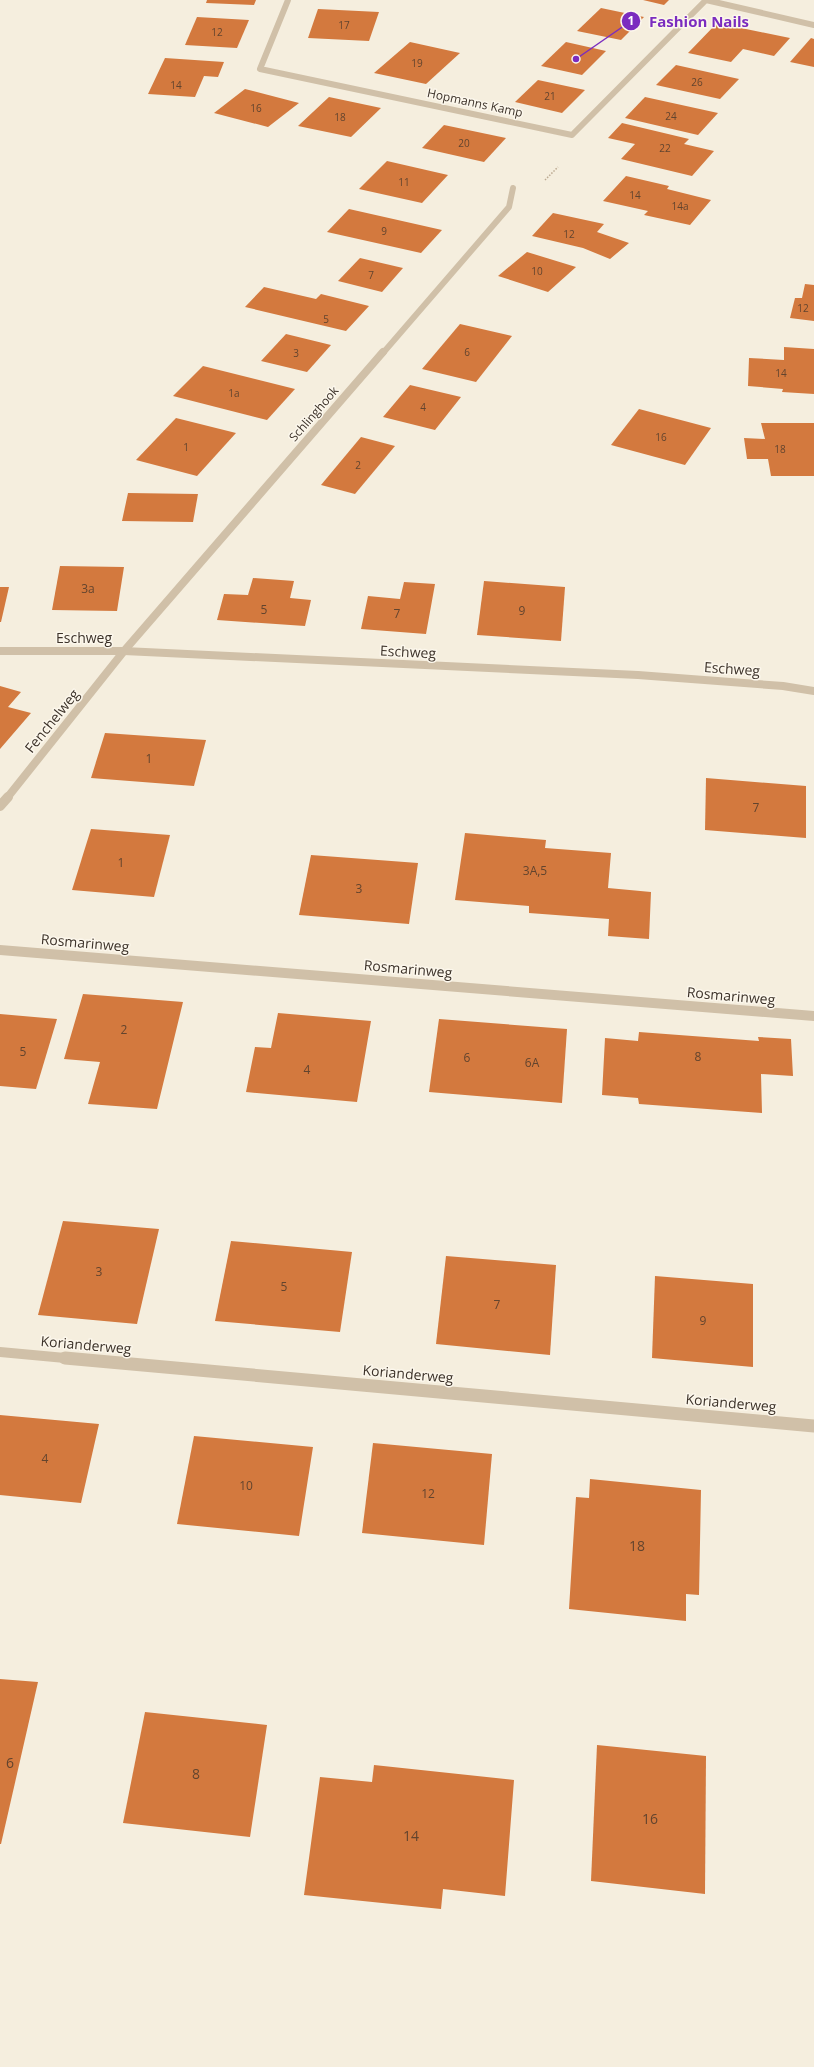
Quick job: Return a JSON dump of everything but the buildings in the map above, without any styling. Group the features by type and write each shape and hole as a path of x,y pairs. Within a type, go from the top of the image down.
{"street":[{"name":"Hopmanns Kamp","path":"288,0 260,69 572,136"},
{"path":"572,136 706,0 814,25"},
{"name":"Schlinghook","path":"124,651 509,207 513,188"},
{"name":"Eschweg","path":"0,651 124,651 638,675 783,686 814,691"},
{"name":"Fenchelweg","path":"0,806 124,651"},
{"name":"Rosmarinweg","path":"0,950 814,1016"},
{"name":"Korianderweg","path":"0,1352 814,1426"}],"path":[{"path":"513,188 544,182 578,146 572,136"}],"place":[{"name":"Fashion Nails","path":"576,59"}]}
